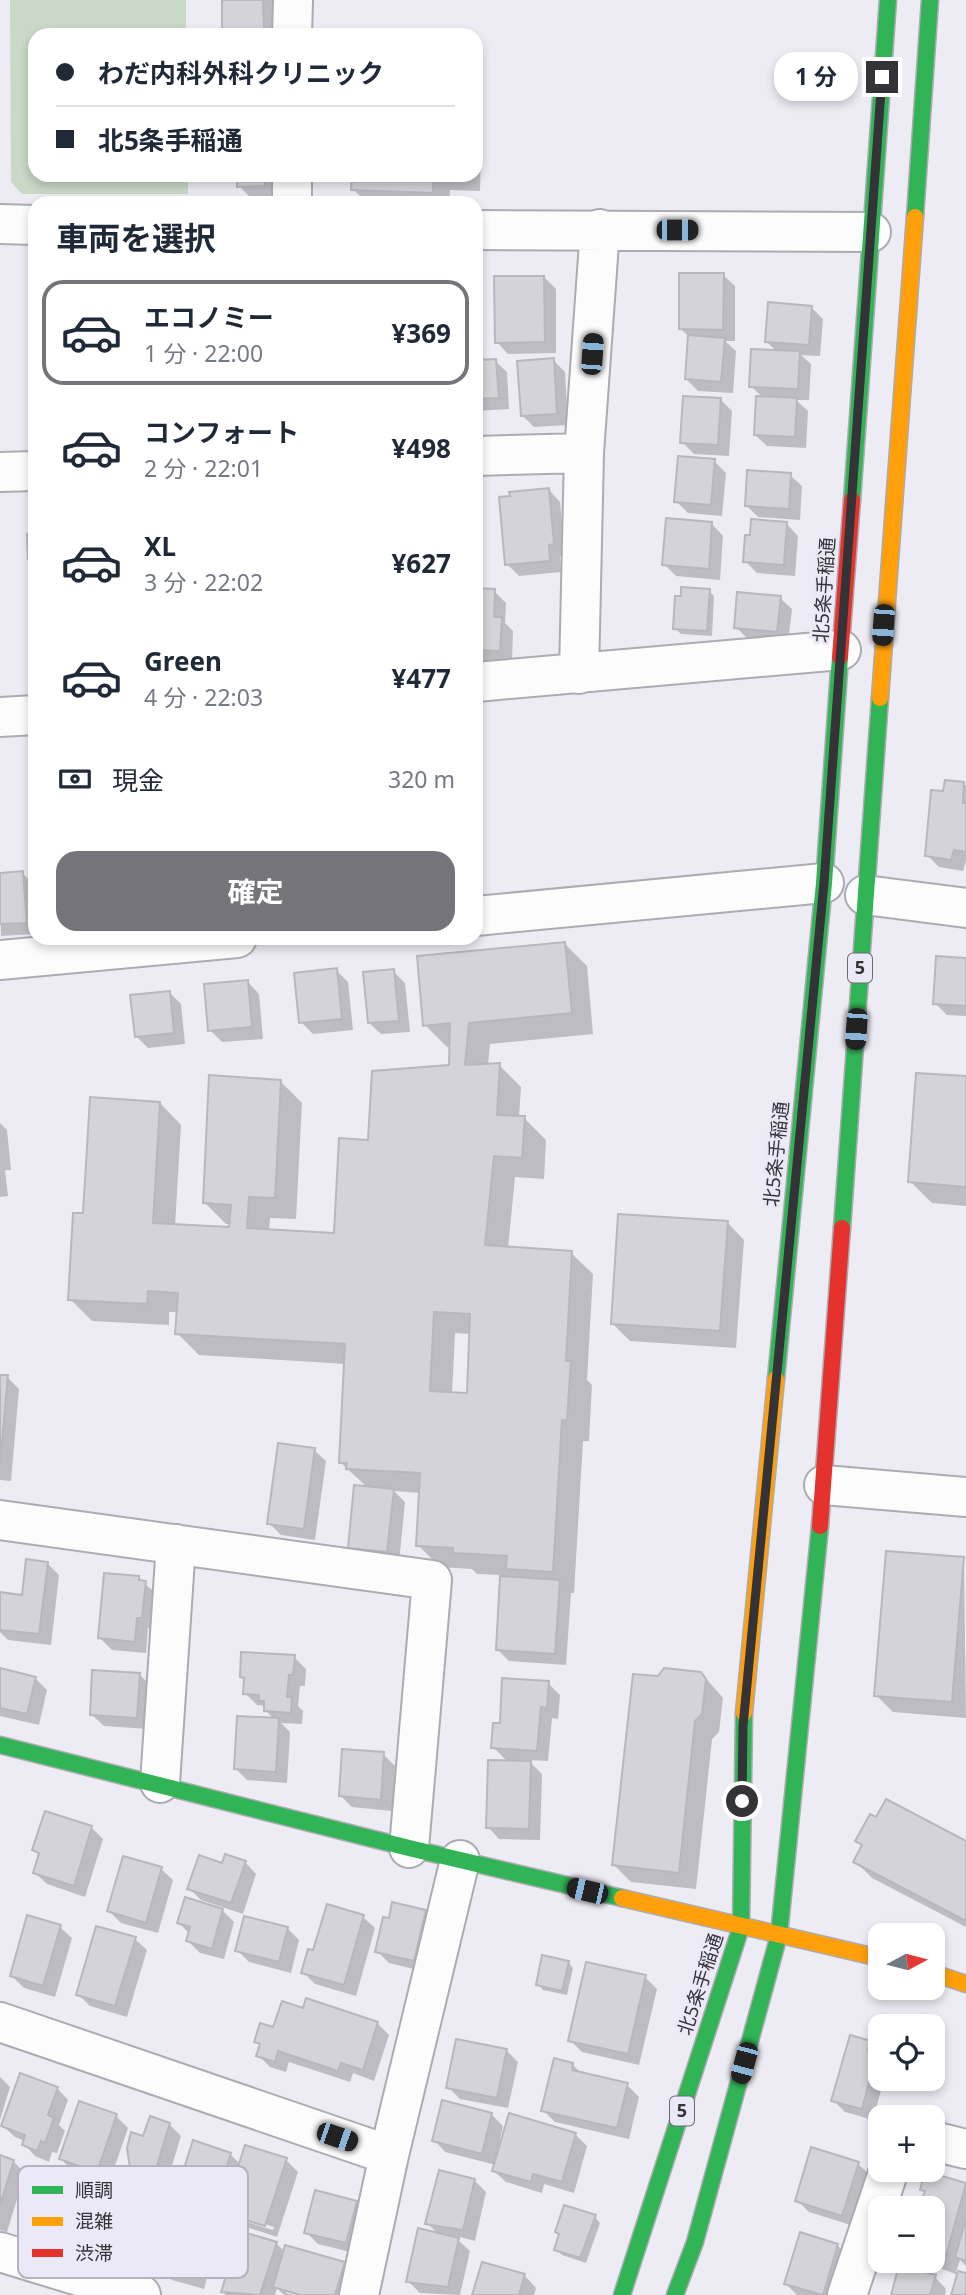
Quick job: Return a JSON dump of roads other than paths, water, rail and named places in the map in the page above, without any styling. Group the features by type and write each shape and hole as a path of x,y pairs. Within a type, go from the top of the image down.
{"main road":[{"name":"北5条手稲通","path":"622,2295 741,1927 743,1726 824,883 888,0"},
{"name":"5","path":"675,2295 695,2242 779,1935 824,1485 930,0"},
{"path":"0,1745 160,1783 409,1848 868,1955"},
{"path":"945,1977 966,1984"}],"street":[{"path":"292,28 293,0"},
{"path":"0,224 28,225"},
{"path":"579,674 584,453 600,229"},
{"path":"483,230 871,232"},
{"path":"483,457 584,453"},
{"path":"0,472 28,471"},
{"path":"483,681 841,650"},
{"path":"0,718 28,716"},
{"path":"483,915 824,883"},
{"path":"865,895 966,908"},
{"path":"0,960 162,945"},
{"path":"824,1485 966,1497"},
{"path":"0,1520 432,1580 409,1848"},
{"path":"160,1783 176,1544"},
{"path":"359,2295 389,2155 460,1860"},
{"path":"0,2022 389,2155"},
{"path":"945,2143 966,2149"},
{"path":"847,2295 886,2182"},
{"path":"0,2252 18,2257"},
{"path":"85,2278 141,2295"}]}
